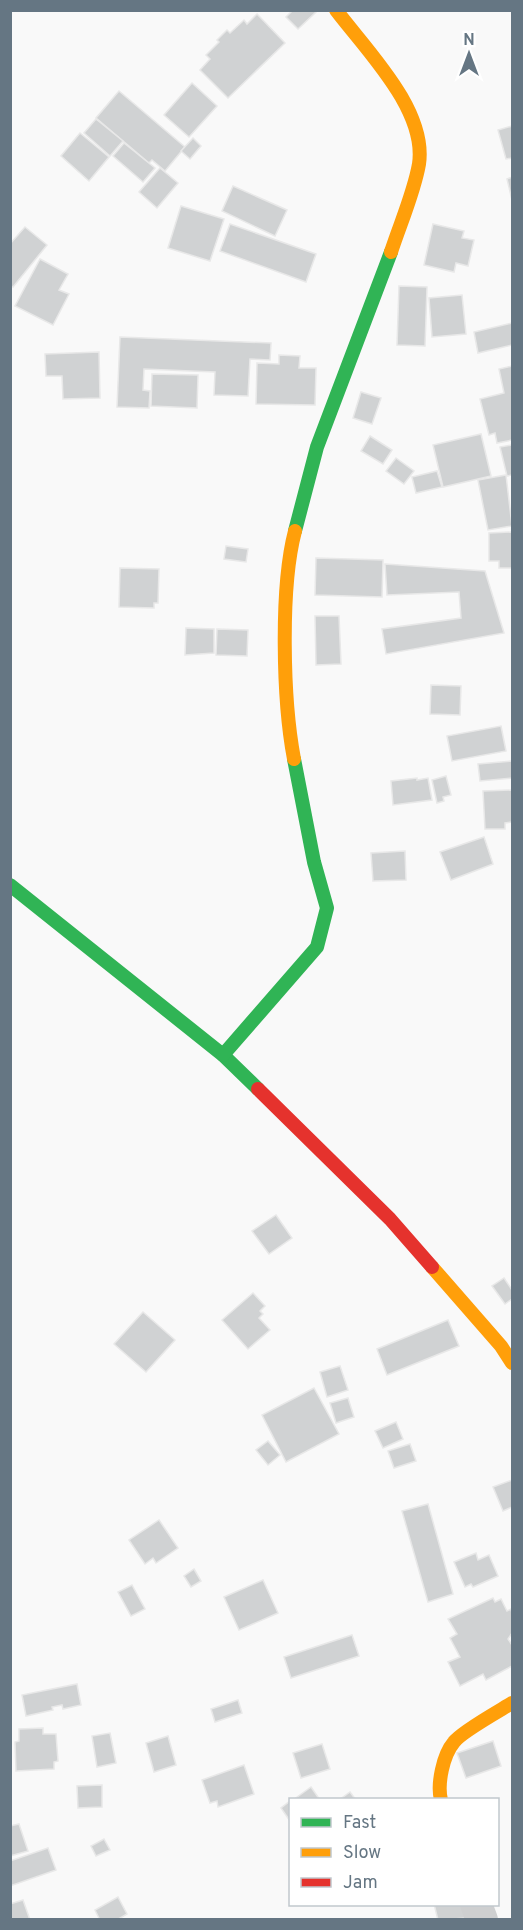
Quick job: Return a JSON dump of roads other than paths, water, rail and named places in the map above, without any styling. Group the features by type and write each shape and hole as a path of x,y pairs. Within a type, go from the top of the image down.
{"street":[{"path":"223,1055 317,946 327,908 314,862 290,737 286,643 288,557 317,447 391,257 419,164 418,132 410,108 336,10"},
{"path":"10,885 223,1055 390,1219 501,1346 513,1363"},
{"path":"441,1798 439,1791 445,1762 454,1741 513,1703"},
{"path":"476,1906 482,1920"}]}
